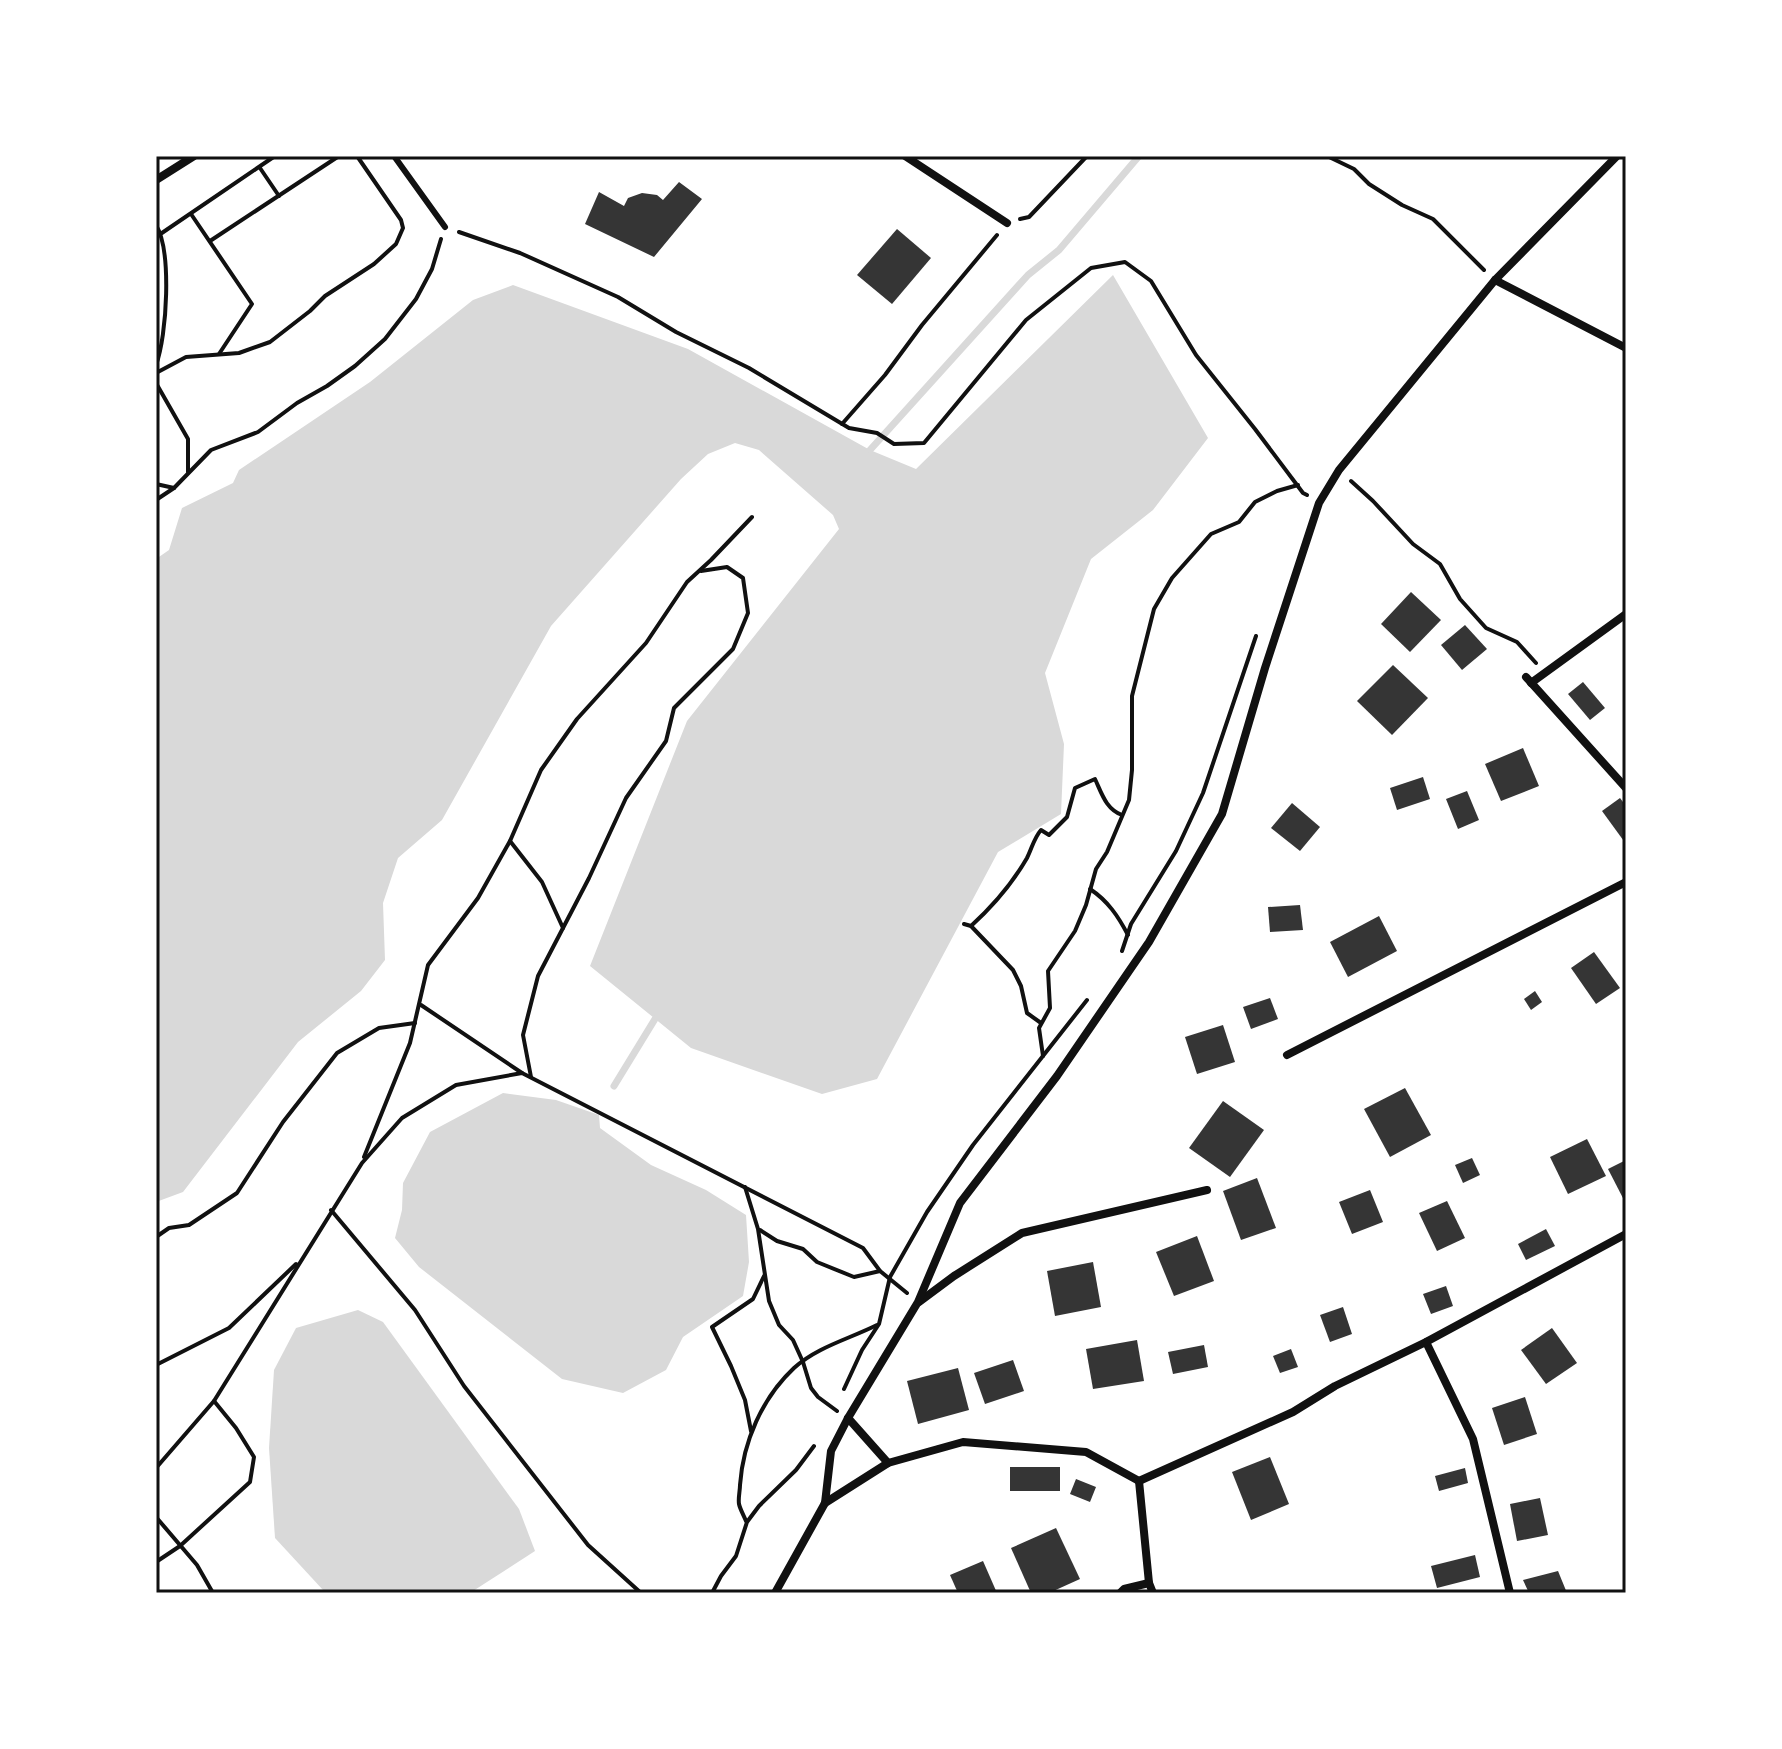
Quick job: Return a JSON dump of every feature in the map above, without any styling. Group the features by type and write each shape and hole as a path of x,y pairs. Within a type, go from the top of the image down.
{"street":[{"path":"156,180 194,156"},
{"path":"905,156 1007,223"},
{"path":"775,1593 825,1503 831,1451 918,1302 960,1203 1057,1076 1149,942 1222,814 1265,668 1319,503 1339,470 1495,280 1617,156"},
{"path":"1495,280 1626,348"},
{"path":"1626,614 1545,673 1529,680 1626,788"},
{"path":"1287,1055 1626,882"},
{"path":"918,1302 1022,1233 1207,1190"},
{"path":"1139,1481 1293,1412 1335,1386 1426,1342 1626,1234"},
{"path":"1426,1342 1473,1439 1510,1593"},
{"path":"848,1418 888,1463"},
{"path":"825,1503 888,1463 963,1442 1086,1452 1139,1481"},
{"path":"1139,1481 1149,1583 1153,1593"},
{"path":"1120,1593 1124,1589 1149,1583"}],"lane":[{"path":"394,156 445,227"}],"path":[{"path":"159,235 275,156"},
{"path":"210,241 339,156"},
{"path":"156,373 186,357 239,353 270,342 325,296 374,264 396,244 403,228 401,220 357,156"},
{"path":"842,424 1007,223 1029,217 1087,156"},
{"path":"1327,156 1354,169 1369,184 1402,205 1433,219 1495,280"},
{"path":"259,167 279,196"},
{"path":"191,214 252,304 219,354"},
{"path":"156,225 167,277 160,353 156,365"},
{"path":"156,500 174,488 211,450 258,432 336,379 385,339 416,299 432,269 445,227 520,253 618,297 676,332 749,368 849,428 877,433 894,444 924,443 1026,320 1091,268 1125,262 1151,281 1196,355 1303,493 1319,503"},
{"path":"156,383 188,439 188,474"},
{"path":"1339,470 1413,544 1440,564 1460,599 1486,628 1517,642 1545,673"},
{"path":"156,484 174,488"},
{"path":"1043,1056 1039,1028 1050,1008 1048,971 1075,931 1096,869 1107,852 1129,800 1132,696 1154,609 1172,578 1211,534 1239,522 1255,502 1298,485"},
{"path":"1301,505 1303,493"},
{"path":"362,1163 410,1043 428,965 478,898 510,841 541,770 577,719 646,643 687,582 752,517"},
{"path":"531,1077 523,1035 538,976 626,798 666,741 674,708 733,649 748,613 743,578 727,567 698,571"},
{"path":"1120,956 1131,924 1176,851 1203,793 1259,626"},
{"path":"971,926 993,906 1013,880 1037,834 1041,830 1049,835 1067,817 1075,788 1095,779 1112,812 1122,815"},
{"path":"510,841 542,882 563,928"},
{"path":"1090,889 1116,913 1128,935"},
{"path":"964,924 971,926 1013,970 1021,986 1027,1013 1041,1023"},
{"path":"835,1410 862,1350 879,1324 890,1277 927,1212 973,1145 1091,995"},
{"path":"420,1004 522,1073 863,1248 880,1271 918,1302"},
{"path":"156,1237 169,1228 189,1225 237,1193 283,1122 337,1053 379,1028 415,1023"},
{"path":"156,1468 214,1401 362,1163 402,1118 456,1085 522,1073"},
{"path":"745,1187 758,1229 769,1301 779,1325 793,1340 811,1388 818,1397 848,1418"},
{"path":"331,1210 415,1310 464,1386 588,1545 641,1593"},
{"path":"758,1229 777,1241 803,1249 817,1262 854,1277 880,1271"},
{"path":"156,1365 229,1328 301,1259"},
{"path":"751,1434 745,1400 712,1327 753,1299 766,1273"},
{"path":"747,1522 739,1504 741,1469 751,1434 767,1400 803,1362 828,1346 879,1324"},
{"path":"156,1562 180,1546 250,1482 254,1457 214,1401"},
{"path":"712,1593 736,1556 747,1522 796,1470 822,1435"},
{"path":"156,1517 197,1565 213,1593"}],"shaded area":[{"path":"1113,275 1208,438 1153,510 1091,559 1045,673 1064,744 1061,814 998,852 877,1079 822,1094 691,1048 590,966 687,721 839,529 833,515 759,450 735,443 708,454 681,479 551,626 442,820 398,858 383,903 385,960 361,991 298,1042 183,1192 156,1202 156,559 169,550 182,508 233,483 239,470 370,382 473,300 513,285 688,349 870,450 916,469"},
{"path":"503,1093 556,1100 599,1115 600,1128 651,1165 706,1190 746,1215 749,1262 743,1296 683,1337 666,1370 623,1393 562,1379 419,1267 395,1238 402,1210 403,1183 430,1132"},
{"path":"358,1310 383,1322 519,1509 535,1551 473,1591 331,1593 323,1590 275,1538 269,1448 274,1370 296,1328"}],"building":[{"path":"679,182 702,199 654,257 585,224 599,192 624,206 628,198 642,193 657,195 663,200"},
{"path":"897,229 931,258 892,304 857,275"},
{"path":"1411,592 1441,620 1410,652 1381,624"},
{"path":"1465,625 1487,649 1462,670 1441,645"},
{"path":"1393,665 1428,698 1392,735 1357,701"},
{"path":"1583,682 1605,708 1590,720 1568,694"},
{"path":"1523,748 1539,786 1501,801 1485,764"},
{"path":"1423,777 1430,799 1397,810 1390,788"},
{"path":"1467,791 1479,820 1458,829 1446,799"},
{"path":"1620,798 1626,806 1626,844 1602,811"},
{"path":"1292,803 1320,827 1300,851 1271,828"},
{"path":"1300,905 1303,930 1270,932 1268,907"},
{"path":"1379,916 1397,951 1348,977 1330,942"},
{"path":"1594,952 1620,988 1596,1004 1571,968"},
{"path":"1535,991 1542,1002 1531,1010 1524,999"},
{"path":"1270,998 1278,1019 1251,1029 1243,1007"},
{"path":"1223,1025 1235,1062 1197,1074 1185,1037"},
{"path":"1405,1088 1431,1135 1390,1157 1364,1109"},
{"path":"1223,1101 1264,1130 1230,1177 1189,1148"},
{"path":"1587,1139 1606,1176 1568,1194 1550,1157"},
{"path":"1472,1158 1480,1175 1463,1183 1455,1165"},
{"path":"1626,1160 1626,1204 1608,1169"},
{"path":"1257,1178 1276,1228 1241,1240 1223,1191"},
{"path":"1370,1190 1383,1222 1352,1234 1339,1202"},
{"path":"1447,1201 1465,1238 1437,1251 1419,1213"},
{"path":"1546,1229 1555,1246 1526,1260 1518,1244"},
{"path":"1197,1236 1214,1281 1174,1296 1156,1252"},
{"path":"1093,1262 1101,1307 1055,1316 1047,1271"},
{"path":"1446,1286 1453,1306 1431,1314 1423,1294"},
{"path":"1343,1307 1352,1334 1330,1342 1320,1315"},
{"path":"1552,1328 1577,1363 1546,1384 1521,1350"},
{"path":"1137,1340 1144,1381 1093,1389 1086,1349"},
{"path":"1204,1345 1208,1367 1173,1374 1168,1352"},
{"path":"1291,1349 1298,1367 1280,1373 1273,1356"},
{"path":"1013,1360 1024,1391 985,1404 974,1373"},
{"path":"958,1368 969,1410 918,1424 907,1381"},
{"path":"1525,1397 1537,1434 1504,1445 1492,1408"},
{"path":"1270,1457 1289,1504 1251,1520 1232,1472"},
{"path":"1010,1467 1060,1467 1060,1491 1010,1491"},
{"path":"1465,1468 1468,1483 1439,1491 1435,1476"},
{"path":"1076,1479 1096,1487 1090,1502 1070,1494"},
{"path":"1540,1498 1548,1535 1517,1541 1510,1504"},
{"path":"1056,1528 1080,1579 1049,1593 1031,1593 1011,1548"},
{"path":"1475,1555 1480,1577 1437,1588 1431,1566"},
{"path":"983,1561 997,1593 958,1593 950,1575"},
{"path":"1558,1571 1567,1593 1529,1593 1523,1580"}],"waterway":[{"path":"870,450 1028,275 1059,250 1139,156"},
{"path":"614,1086 655,1019"}]}
